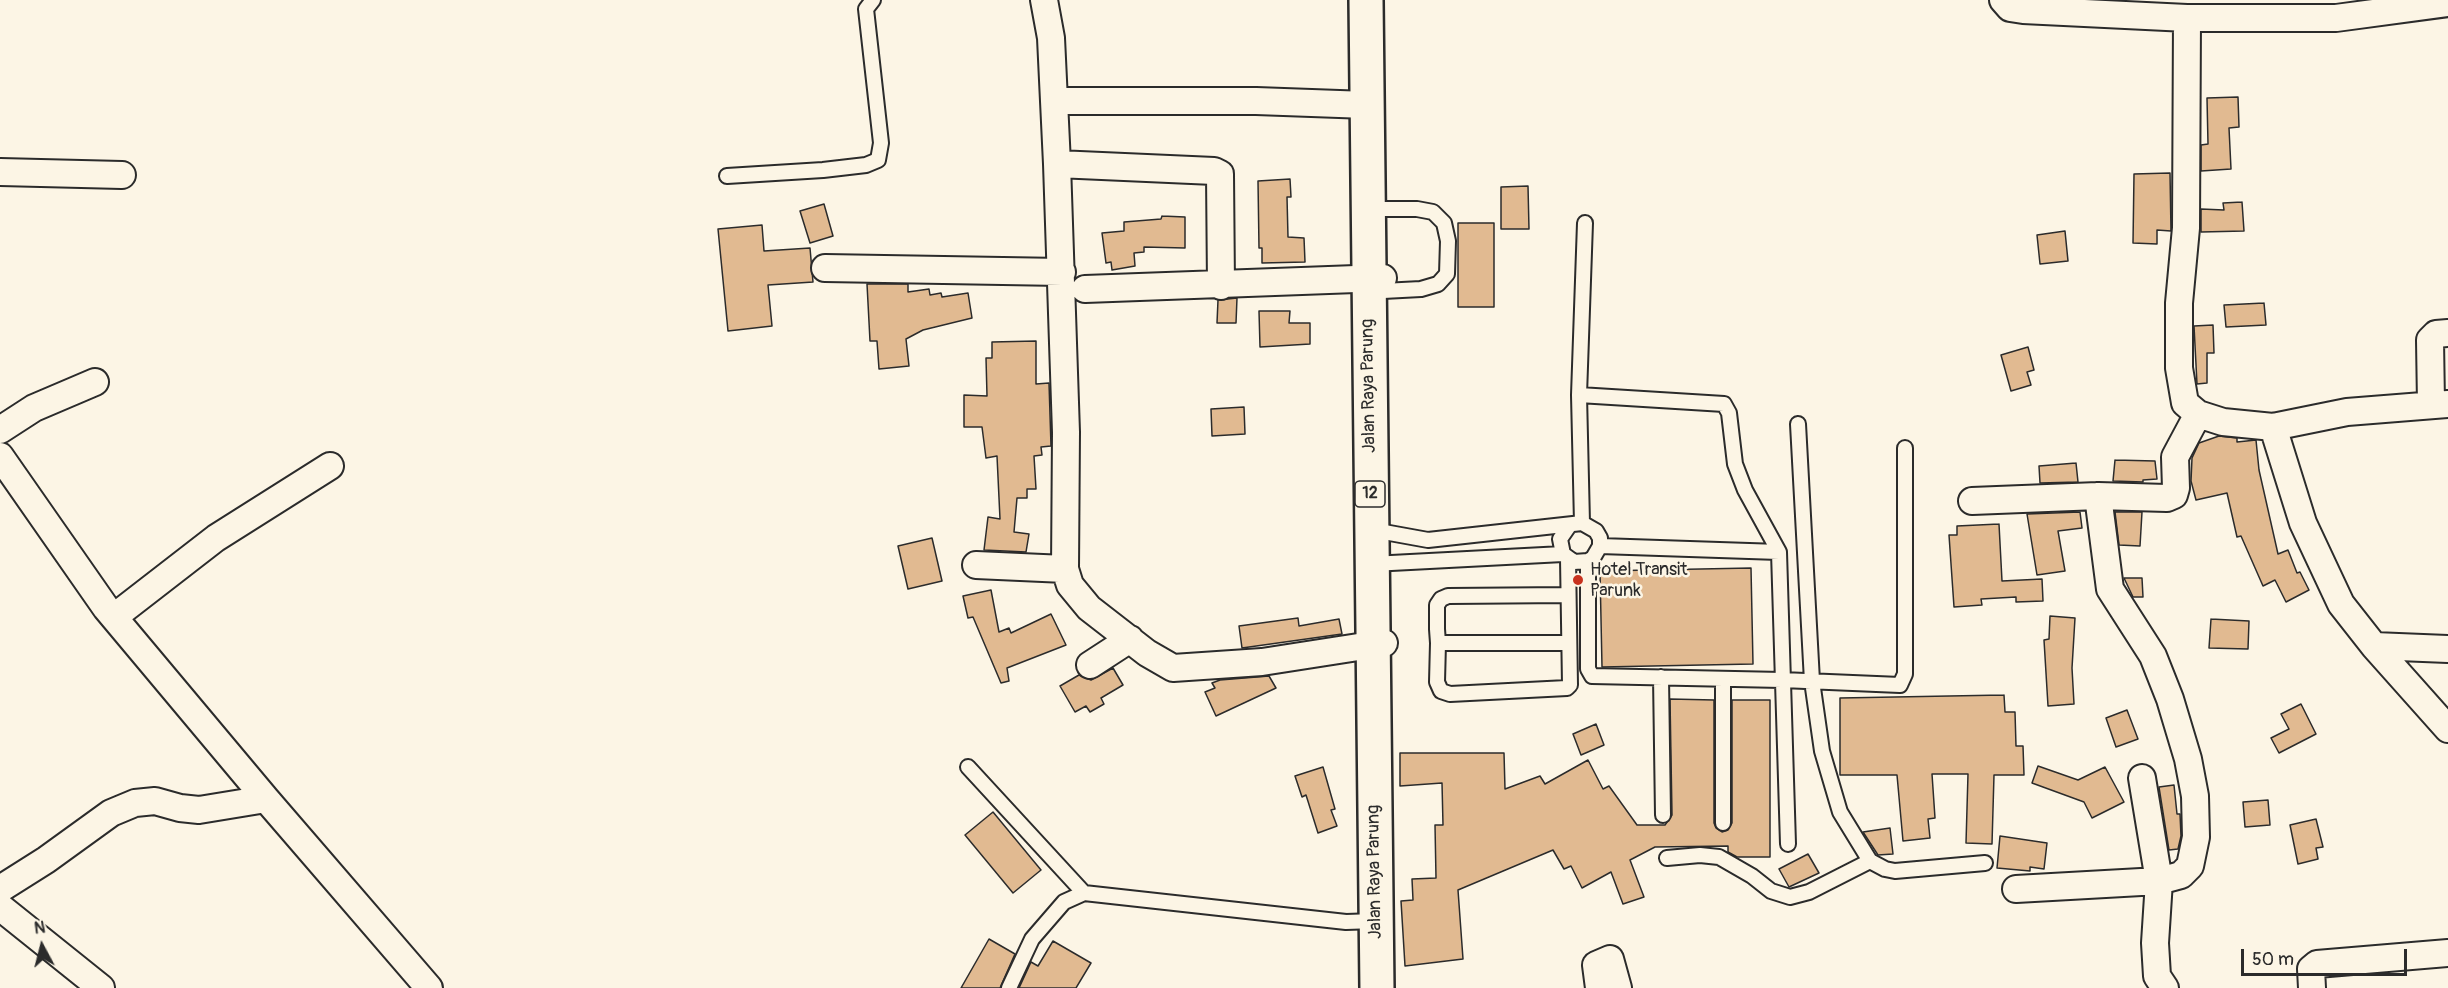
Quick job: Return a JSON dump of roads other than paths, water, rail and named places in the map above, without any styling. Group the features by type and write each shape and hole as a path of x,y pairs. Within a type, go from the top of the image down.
{"highway":[{"name":"Jalan Raya Parung","path":"1366,0 1367,105 1378,282 1375,921 1377,988"},
{"name":"Jalan Raya Parung","path":"1375,209 1381,0"},
{"name":"Jalan Raya Parung","path":"1378,643 1391,988"}],"street":[{"path":"1044,0 1051,38 1062,272 1066,432 1065,568 1070,585 1089,608 1173,668 1262,662 1378,643"},
{"path":"2003,0 2010,8 2023,10 2187,18 2337,18 2448,3"},
{"path":"2187,18 2186,228 2179,303 2179,368 2185,403 2198,414 2223,422 2273,427 2347,412 2440,404 2430,340 2436,334 2448,333"},
{"path":"1054,101 1256,101 1367,105"},
{"path":"1057,164 1214,171 1220,174 1221,286"},
{"path":"0,172 122,176"},
{"path":"825,268 1062,272"},
{"path":"1085,289 1378,282"},
{"path":"0,430 34,408 95,382"},
{"path":"1972,501 2097,496 2167,498 2174,495 2175,457 2198,414"},
{"path":"2273,427 2303,523 2341,604 2374,646 2448,729"},
{"path":"0,456 114,616 266,799 429,988"},
{"path":"114,616 216,538 330,466"},
{"path":"2016,889 2159,881 2181,875 2190,866 2196,837 2195,796 2188,759 2170,699 2153,656 2110,589 2097,496"},
{"path":"976,565 1065,568"},
{"path":"1090,665 1130,639"},
{"path":"2374,646 2448,649"},
{"path":"2142,778 2159,881 2157,976 2165,988"},
{"path":"0,889 46,860 111,813 135,803 155,801 180,808 199,810 266,799"},
{"path":"0,907 101,988"},
{"path":"2312,988 2312,969 2317,964 2448,952"},
{"path":"1599,988 1596,965 1610,959 1618,988"}],"lane":[{"path":"727,176 823,170 866,165 878,160 881,143 866,9 873,0"},
{"path":"1375,209 1417,209 1433,212 1444,223 1448,242 1447,274 1438,284 1421,289 1378,282"},
{"path":"1568,595 1448,596 1441,599 1437,605 1437,682 1441,691 1450,694 1567,688 1570,685 1568,595 1566,557 1560,539 1576,524 1585,223"},
{"path":"1580,395 1724,404 1729,413 1735,464 1745,490 1779,552 1788,844"},
{"path":"1798,424 1812,681 1822,751 1830,785 1840,812 1870,861 1895,871 1985,862"},
{"path":"1588,561 1589,674 1596,677 1782,680 1900,685 1904,681 1905,448"},
{"path":"1377,530 1428,540 1576,524 1596,531 1600,546 1593,558 1588,561 1574,562 1566,557 1378,565"},
{"path":"1600,546 1779,552"},
{"path":"1438,643 1569,643"},
{"path":"1661,677 1663,815"},
{"path":"1723,679 1723,823"},
{"path":"968,766 1084,893"},
{"path":"1667,858 1719,856 1752,876 1771,891 1790,897 1809,892 1870,861"},
{"path":"1009,988 1032,939 1064,902 1084,893 1346,922 1375,921"}],"place":[{"name":"Hotel Transit Parunk","path":"1578,580"}]}
